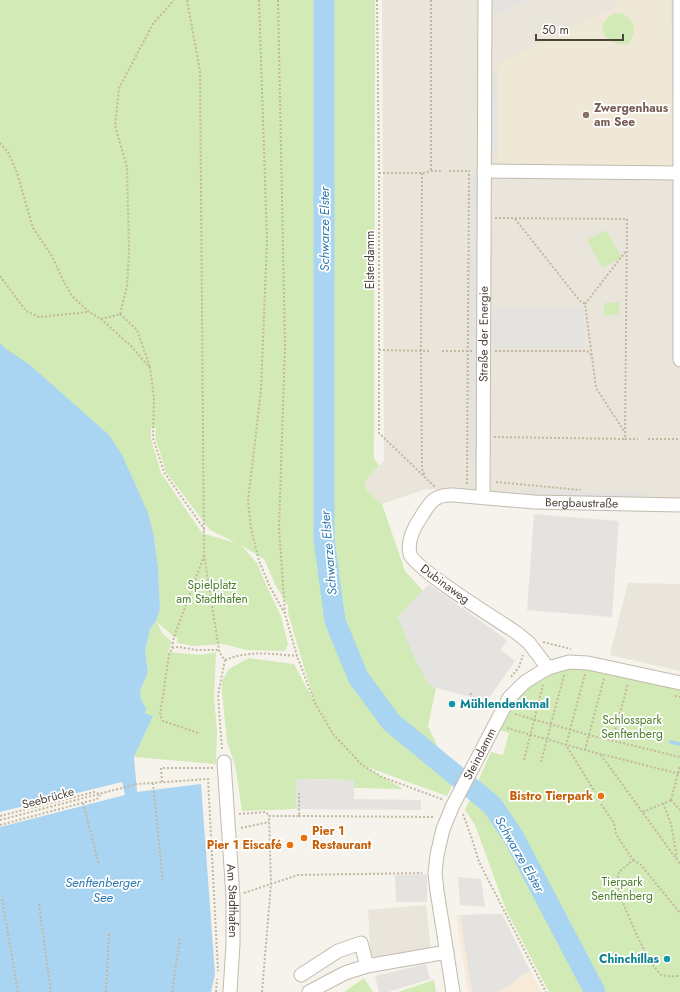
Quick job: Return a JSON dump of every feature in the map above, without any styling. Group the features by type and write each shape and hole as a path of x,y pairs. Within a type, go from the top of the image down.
{"street":[{"name":"Straße der Energie","path":"483,497 485,0"},
{"path":"680,0 680,360"},
{"path":"484,171 679,173"},
{"path":"440,495 483,497"},
{"name":"Dubinaweg","path":"440,495 434,499 414,528 410,538 409,548 413,560 435,578 517,633 529,643 546,673"},
{"name":"Bergbaustraße","path":"483,497 534,502 680,505"},
{"name":"Steindamm","path":"453,992 438,901 435,873 440,840 454,802 502,710 512,694 525,682 569,662 588,662 605,675 680,683"},
{"name":"Am Stadthafen","path":"224,765 233,897 234,944 230,992"},
{"path":"301,975 338,951 360,943 367,966"},
{"path":"309,992 345,973 367,966 446,952"}],"path":[{"path":"120,314 127,286 129,250 127,167 115,126 119,88 153,24 174,0"},
{"path":"162,782 161,768 224,765 218,695 225,660 221,655 220,650 204,555 205,530 200,71 187,0"},
{"path":"259,0 267,240 261,390 248,500 251,528 259,561 270,587 285,614"},
{"path":"278,0 285,346 279,527 285,614 297,656 315,703 333,734 362,765 382,777 446,801 454,802 462,813 479,862 546,992"},
{"name":"Elsterdamm","path":"377,0 379,173 379,433 435,486 440,495"},
{"path":"431,0 431,171"},
{"path":"0,144 8,152 17,173 33,228 52,256 72,296 89,312 101,318 131,346 150,368"},
{"path":"379,173 422,173 442,171"},
{"path":"449,171 484,171"},
{"path":"467,496 468,171"},
{"path":"422,173 422,469 425,477"},
{"path":"484,217 515,219 627,218 625,439"},
{"path":"515,219 580,301 585,304"},
{"path":"625,432 596,388 585,304 626,250"},
{"path":"0,276 26,311 39,317 89,312"},
{"path":"101,318 120,314"},
{"path":"120,314 137,330 150,368 154,398 153,438 164,472 205,530"},
{"path":"379,350 430,351"},
{"path":"442,351 587,351 592,355"},
{"path":"483,437 638,439"},
{"path":"648,439 680,439"},
{"path":"483,481 586,490"},
{"path":"198,733 163,721 160,715 169,655 174,637 204,555"},
{"path":"508,682 519,667 524,657 523,652 529,643"},
{"path":"172,648 178,647 196,650 220,650"},
{"path":"225,660 238,654 255,653 297,656"},
{"path":"542,762 565,670"},
{"path":"579,672 586,673 566,745 595,792"},
{"path":"524,760 546,673"},
{"path":"585,750 605,675"},
{"path":"622,682 635,685"},
{"path":"612,740 628,684"},
{"path":"471,693 470,700 502,710 570,730 680,757"},
{"path":"672,695 680,697"},
{"path":"495,725 679,774"},
{"path":"601,754 680,864"},
{"path":"671,800 680,766"},
{"path":"101,794 94,792 0,816 2,825 83,803 96,799 101,794 137,784 208,779 218,974 216,992"},
{"path":"153,783 163,883"},
{"path":"299,793 299,816"},
{"name":"Seebrücke","path":"1,820 101,794"},
{"path":"642,812 671,800"},
{"path":"671,800 680,810"},
{"path":"83,803 99,865"},
{"path":"662,803 671,824 678,860"},
{"path":"601,804 614,823 616,834 633,860 641,865 680,913"},
{"path":"238,814 266,812 269,816 436,817"},
{"path":"262,992 271,884 269,816"},
{"path":"237,828 269,822"},
{"path":"633,860 619,872 618,886 626,909 647,956 660,974 680,976"},
{"path":"245,893 298,875 435,873"},
{"path":"2,899 18,992"},
{"path":"39,904 51,992"},
{"path":"106,992 109,932"},
{"path":"172,992 180,938"}],"shaded area":[{"path":"382,0 680,0 680,500 598,500 426,489 382,504 366,490 365,481 384,461"},
{"path":"488,0 527,0 488,18"},
{"name":"Zwergenhaus am See","path":"616,0 670,0 675,169 498,167 499,63 618,6"},
{"path":"488,75 497,75 497,152 487,152"},
{"path":"469,175 478,175 477,463 469,463"},
{"path":"493,308 584,308 584,348 493,348"},
{"path":"524,488 599,493 650,493 649,500 598,500 523,495"},
{"path":"534,514 619,521 612,617 527,610"},
{"path":"628,583 680,584 680,671 610,655"},
{"path":"429,584 507,640 501,650 515,661 487,701 436,688 427,682 413,655 398,617"},
{"path":"297,779 354,780 354,799 421,800 421,810 296,809"},
{"path":"427,874 427,902 396,902 395,875"},
{"path":"458,877 481,879 485,907 460,905"},
{"path":"426,905 431,950 371,963 368,910"},
{"path":"502,914 541,992 468,992 456,915"},
{"path":"502,914 530,971 516,979 511,985 498,992 472,992 460,915"},
{"path":"426,964 430,979 388,992 379,992 375,976"}],"green space":[{"name":"Spielplatz am Stadthafen","path":"0,0 375,0 374,458 379,466 365,481 366,490 382,504 405,571 423,591 398,617 427,682 436,688 428,726 439,750 461,766 447,796 364,766 403,789 354,788 354,780 297,779 296,809 242,811 235,765 227,742 222,692 222,681 229,669 249,658 294,664 314,701 288,613 288,606 275,584 264,559 241,545 257,563 281,616 288,644 285,651 246,650 224,644 194,646 177,643 178,638 174,637 157,622 162,633 172,642 168,652 200,655 216,652 214,696 217,731 216,764 134,757 153,716 144,713 146,708 141,699 140,691 148,672 145,651 150,629 156,621 160,609 158,567 154,536 0,354","holes":["151,427 156,428 155,437 166,472 210,530 236,543 202,533 161,473 151,439"]},
{"path":"616,13 627,16 633,24 633,34 628,44 612,42 607,38 602,28 608,17"},
{"path":"606,230 622,258 602,268 587,240"},
{"path":"619,302 619,315 604,315 604,303"},
{"path":"578,667 680,690 680,992 549,992 506,910 475,825 465,810 491,752 503,755 509,733 496,729 516,697 540,678 559,670"},
{"path":"364,978 373,992 344,992"},
{"path":"434,980 436,992 398,992"}],"water":[{"name":"Senftenberger See","path":"0,343 6,349 30,365 109,435 122,455 148,513 154,536 158,567 160,609 156,621 150,629 145,651 148,672 140,691 141,699 146,708 145,713 153,716 134,757 137,792 201,784 215,974 211,992 0,992"}],"pier":[{"path":"122,782 125,795 0,827 0,812"}],"waterway":[{"name":"Schwarze Elster","path":"324,0 324,539 335,621 358,677 391,722 492,805 513,836 595,992"},
{"path":"671,742 680,744"}],"place":[{"name":"Zwergenhaus am See","path":"586,115"},
{"name":"Mühlendenkmal","path":"452,704"},
{"name":"Bistro Tierpark","path":"601,796"},
{"name":"Pier 1 Restaurant","path":"304,838"},
{"name":"Pier 1 Eiscafé","path":"290,845"},
{"name":"Chinchillas","path":"667,959"}],"park label":[{"name":"Schlosspark Senftenberg","path":"632,727"},
{"name":"Tierpark Senftenberg","path":"622,889"}]}
